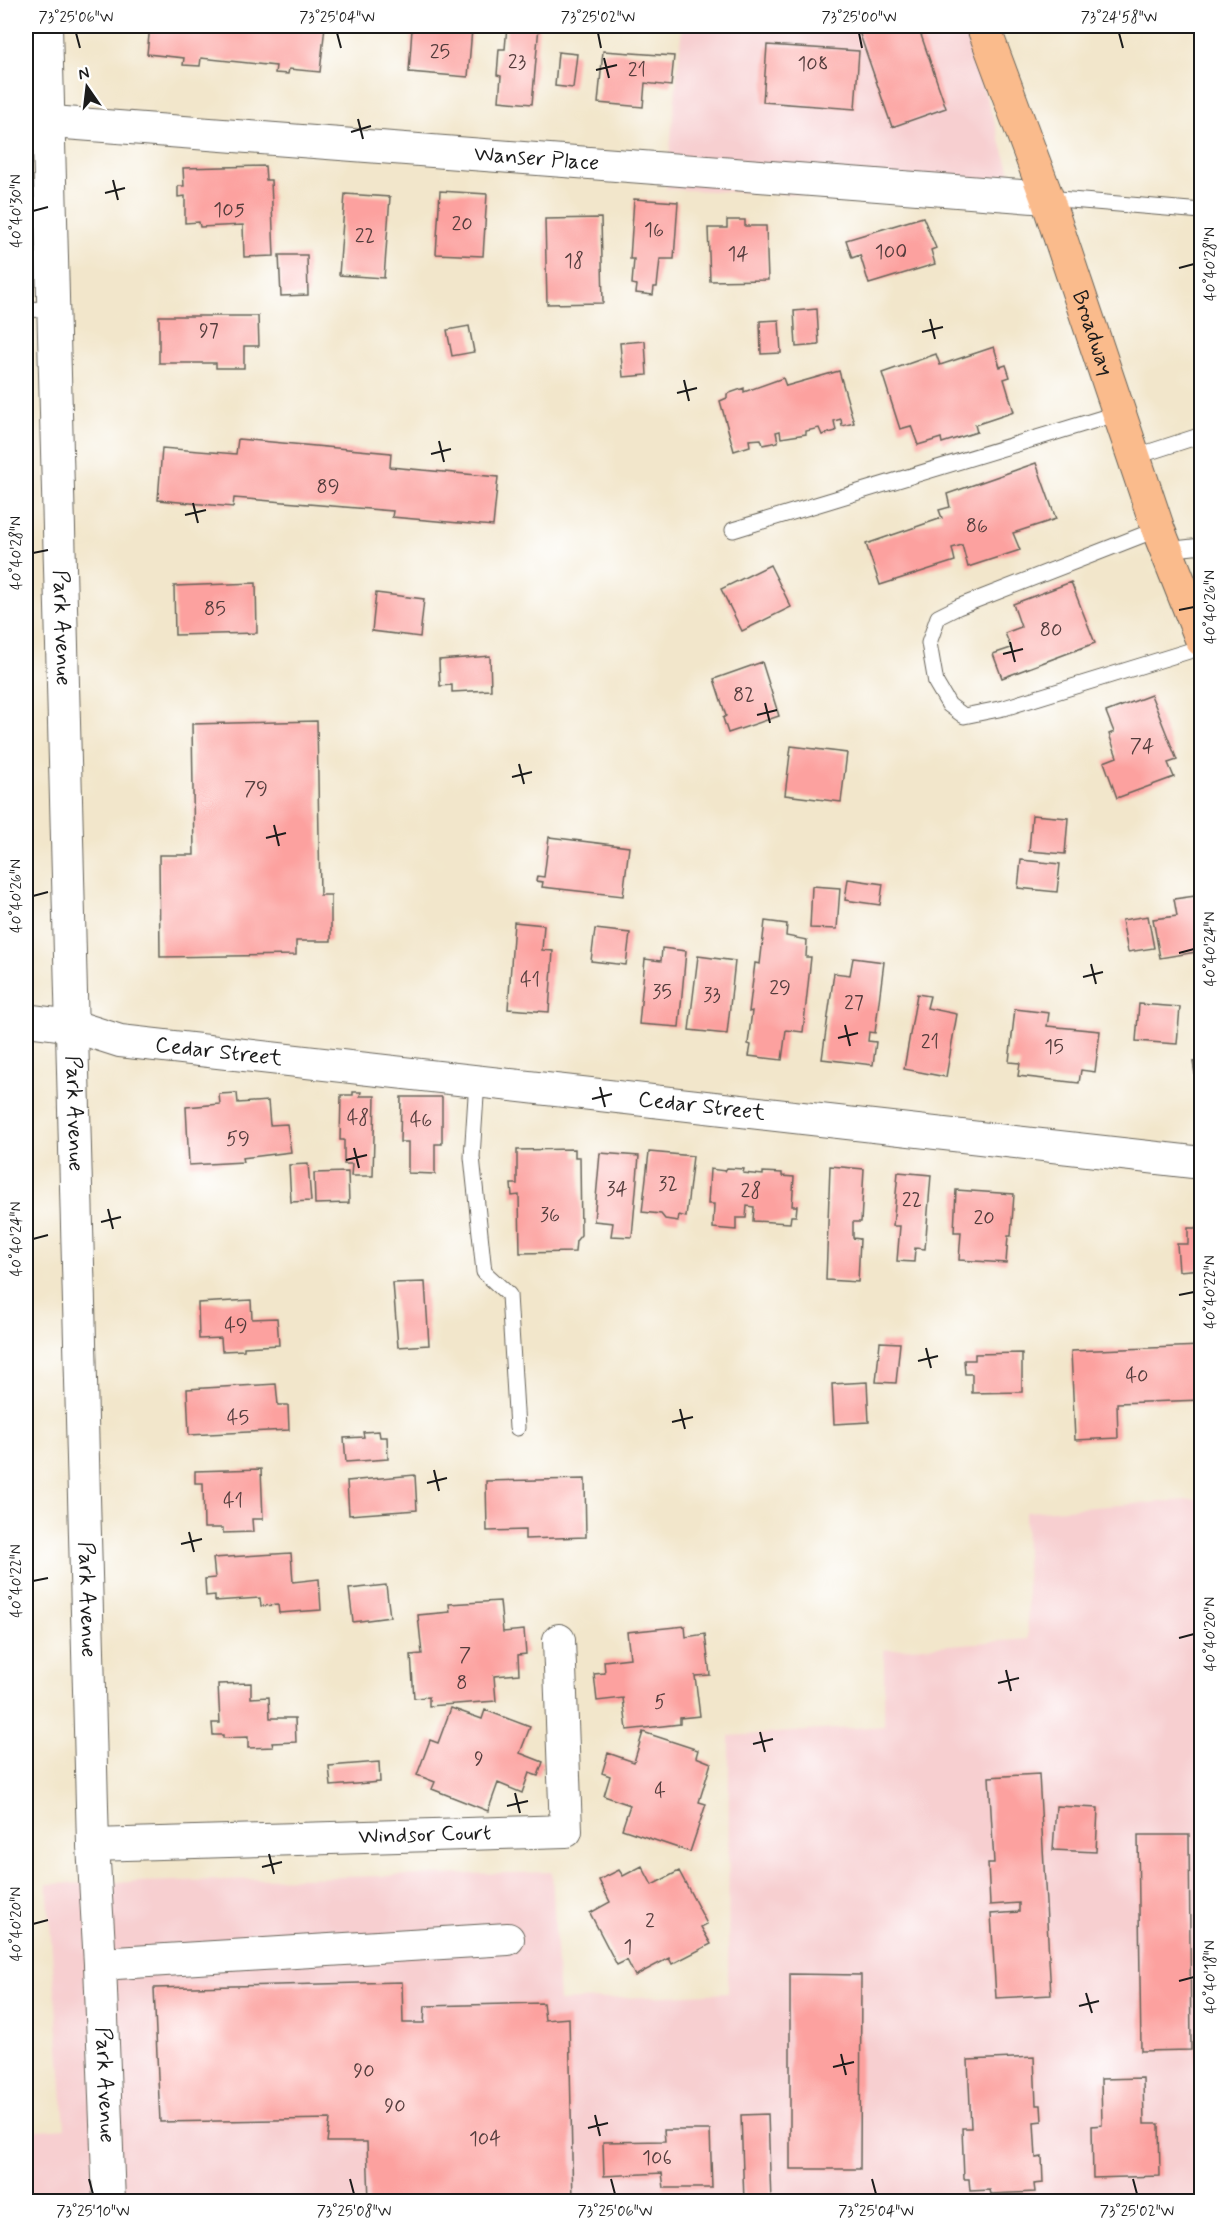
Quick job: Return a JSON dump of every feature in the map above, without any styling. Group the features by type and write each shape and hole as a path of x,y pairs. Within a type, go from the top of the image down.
{"main road":[{"name":"Broadway","path":"983,26 1047,198 1162,539 1202,640"}],"street":[{"name":"Park Avenue","path":"46,26 38,121 40,309 73,1026 93,1845 109,2202"},
{"name":"Wanser Place","path":"38,121 1047,198"},
{"name":"Cedar Street","path":"26,1020 73,1026 120,1041 1202,1163"},
{"name":"Windsor Court","path":"93,1845 566,1831 559,1641"},
{"path":"100,1964 508,1939"}],"lane":[{"path":"1047,198 1202,211"},
{"path":"733,530 1119,413"},
{"path":"1134,457 1202,435"},
{"path":"1202,546 1162,539 958,607 938,617 929,644 936,683 949,705 964,716 1004,708 1202,647"},
{"path":"477,1081 472,1157 484,1272 509,1295 518,1428"}],"shaded area":[{"path":"682,26 964,26 1020,204 666,189"},
{"path":"1201,1499 1201,2201 26,2202 26,2131 65,2128 47,1884 552,1872 559,2001 728,1993 729,1736 884,1726 884,1650 1028,1639 1025,1512"}],"building":[{"path":"150,26 325,26 320,72 289,69 288,74 275,73 276,66 201,58 200,66 183,65 184,58 147,54"},
{"path":"507,26 539,26 532,104 499,101 501,76 497,75 499,49 505,49"},
{"path":"812,26 842,26 841,30"},
{"path":"857,26 918,26 946,108 892,127"},
{"path":"444,27 472,29 468,77 409,72 412,29 444,32"},
{"path":"767,45 859,51 855,109 763,102"},
{"path":"603,51 674,56 671,86 645,83 643,107 598,103"},
{"path":"558,52 577,54 573,88 555,86"},
{"path":"265,166 266,180 271,180 274,256 244,257 243,225 200,227 199,222 185,223 185,196 178,197 178,186 184,186 183,168"},
{"path":"440,191 487,194 483,256 436,254"},
{"path":"345,194 390,197 384,278 339,275"},
{"path":"634,199 678,202 674,259 660,259 657,287 654,287 653,295 636,293 637,285 632,284 634,259 630,259"},
{"path":"923,217 936,248 931,250 935,264 869,284 860,255 852,258 846,240"},
{"path":"601,218 603,303 547,304 545,219"},
{"path":"727,220 745,220 745,226 766,226 768,280 710,281 708,228 727,228"},
{"path":"279,255 307,255 308,295 281,296"},
{"path":"817,309 819,345 796,347 794,311"},
{"path":"159,316 258,316 259,346 244,346 244,368 216,368 216,363 159,363"},
{"path":"779,320 781,353 761,354 760,321"},
{"path":"469,326 474,352 452,356 447,330"},
{"path":"645,341 647,375 623,377 620,343"},
{"path":"994,347 1000,367 1006,365 1010,377 1004,379 1014,412 975,425 977,432 942,443 941,438 918,445 911,426 900,429 882,373 936,354 940,365"},
{"path":"839,371 854,423 842,426 841,419 834,421 836,431 822,435 819,428 806,431 806,434 781,438 780,431 776,432 778,442 763,445 761,439 749,440 750,446 734,451 720,401 727,398 727,394 744,388 744,392 783,378 786,386"},
{"path":"238,439 391,453 390,467 498,477 493,526 392,517 393,511 234,498 233,507 158,500 162,448 236,454"},
{"path":"1036,463 1056,519 1013,533 1020,550 968,567 962,545 952,548 955,561 880,585 866,544 942,518 939,510 950,507 947,494"},
{"path":"770,565 791,607 742,631 721,589"},
{"path":"1071,582 1095,643 1002,678 993,654 1011,648 1005,633 1021,627 1013,604"},
{"path":"256,583 257,633 175,635 174,586"},
{"path":"376,593 424,599 420,637 372,631"},
{"path":"490,656 491,690 452,692 452,685 440,686 439,660"},
{"path":"762,662 779,716 728,733 723,718 726,716 714,679"},
{"path":"1151,695 1177,760 1168,763 1174,777 1117,798 1104,762 1117,757 1109,734 1114,732 1106,712"},
{"path":"317,721 320,895 331,895 331,941 296,941 296,955 160,957 159,855 194,855 192,724"},
{"path":"791,746 847,753 841,802 785,795"},
{"path":"1032,815 1068,818 1065,854 1029,851"},
{"path":"549,837 629,847 623,896 542,887 543,882 536,881 537,876 544,877"},
{"path":"1021,860 1060,864 1057,892 1018,888"},
{"path":"848,879 883,884 880,905 845,900"},
{"path":"812,886 840,888 837,929 810,928"},
{"path":"1202,895 1202,951 1160,958 1153,919 1177,916 1174,899"},
{"path":"1148,916 1154,948 1128,952 1122,920"},
{"path":"765,921 787,924 786,936 807,940 806,957 811,957 803,1032 786,1030 782,1060 749,1056 752,1011 749,1012 755,963 760,964"},
{"path":"514,922 544,925 542,950 553,951 549,1012 508,1009"},
{"path":"595,929 630,933 626,965 591,961"},
{"path":"662,948 686,951 679,1027 639,1024 645,959 661,961"},
{"path":"698,956 735,961 727,1034 689,1030"},
{"path":"853,958 884,962 875,1033 869,1032 868,1041 876,1042 873,1065 822,1059 834,973 850,975"},
{"path":"917,994 930,996 927,1008 957,1014 946,1077 904,1069"},
{"path":"1139,1004 1180,1007 1177,1044 1136,1041"},
{"path":"1015,1009 1049,1013 1047,1026 1100,1031 1095,1072 1081,1070 1079,1083 1018,1076 1020,1063 1009,1062"},
{"path":"1202,1061 1202,1079 1196,1080 1193,1062"},
{"path":"353,1092 361,1092 360,1096 375,1096 373,1176 351,1176 352,1164 344,1164 344,1140 340,1140 341,1095 353,1095"},
{"path":"237,1093 238,1103 268,1101 270,1125 287,1124 291,1152 242,1158 243,1162 189,1165 186,1107 220,1104 219,1094"},
{"path":"401,1097 442,1097 442,1144 435,1144 435,1174 408,1173 408,1142 400,1142"},
{"path":"575,1149 575,1157 580,1157 581,1235 576,1241 575,1252 520,1253 519,1195 512,1196 511,1184 517,1184 517,1150"},
{"path":"649,1152 693,1156 686,1217 679,1215 678,1221 665,1219 661,1214 642,1212"},
{"path":"600,1153 639,1156 632,1237 611,1236 613,1223 594,1221"},
{"path":"308,1164 311,1201 291,1202 289,1165"},
{"path":"830,1166 864,1169 861,1222 853,1222 853,1238 860,1239 858,1282 826,1280"},
{"path":"727,1168 744,1169 743,1173 763,1175 763,1172 782,1173 782,1176 794,1177 792,1206 797,1206 796,1216 791,1216 790,1223 753,1221 754,1207 747,1206 746,1218 736,1218 736,1230 713,1228 714,1204 708,1204 710,1169 725,1171"},
{"path":"348,1172 349,1203 315,1204 314,1173"},
{"path":"898,1172 931,1175 925,1249 915,1248 914,1262 897,1261 900,1226 893,1226"},
{"path":"956,1190 1014,1194 1011,1236 1008,1236 1006,1263 959,1260 961,1232 954,1232"},
{"path":"1188,1228 1202,1228 1202,1269 1179,1271 1177,1244 1188,1244"},
{"path":"425,1282 429,1345 398,1347 393,1283"},
{"path":"251,1300 252,1319 277,1318 279,1345 222,1351 221,1338 199,1339 198,1303"},
{"path":"880,1342 900,1343 896,1383 876,1382"},
{"path":"1202,1346 1202,1400 1117,1403 1118,1438 1075,1440 1071,1351"},
{"path":"1022,1353 1022,1392 972,1393 972,1374 965,1374 964,1360 975,1360 975,1354"},
{"path":"867,1382 869,1422 834,1424 832,1384"},
{"path":"276,1384 278,1405 288,1405 289,1430 189,1435 187,1389"},
{"path":"379,1431 380,1437 387,1437 388,1459 346,1462 344,1438 364,1437 363,1432"},
{"path":"261,1469 263,1519 252,1519 253,1532 223,1533 223,1528 204,1528 203,1483 195,1483 195,1471"},
{"path":"415,1475 417,1510 349,1515 347,1481"},
{"path":"585,1479 586,1537 525,1539 525,1530 487,1531 486,1481"},
{"path":"291,1553 293,1582 319,1579 321,1610 279,1613 278,1605 261,1606 260,1598 215,1601 215,1595 206,1596 205,1579 215,1578 213,1558"},
{"path":"386,1585 390,1617 353,1622 349,1589"},
{"path":"500,1601 503,1632 524,1630 526,1654 518,1655 519,1674 494,1676 496,1701 429,1706 429,1697 414,1698 411,1655 422,1654 418,1615 450,1612 449,1604"},
{"path":"685,1626 686,1637 705,1634 710,1675 695,1676 700,1716 680,1718 680,1724 627,1730 623,1698 597,1701 594,1674 605,1673 604,1661 630,1658 627,1632"},
{"path":"251,1683 251,1698 269,1697 270,1718 295,1718 296,1742 272,1743 273,1747 248,1748 248,1737 223,1738 223,1735 213,1735 212,1723 220,1723 218,1684"},
{"path":"451,1708 482,1719 485,1710 530,1727 520,1753 543,1762 538,1776 529,1773 522,1793 498,1783 488,1811 432,1789 435,1782 417,1775 430,1740 438,1743"},
{"path":"643,1732 698,1750 696,1757 711,1763 699,1802 706,1804 690,1852 622,1829 630,1805 604,1796 610,1776 602,1773 608,1753 634,1762"},
{"path":"379,1762 380,1782 331,1786 329,1766"},
{"path":"1039,1774 1051,1995 996,1998 991,1914 1019,1912 1019,1903 990,1905 988,1863 994,1863 989,1777"},
{"path":"1056,1806 1098,1808 1096,1852 1053,1850"},
{"path":"1138,1835 1189,1835 1191,2050 1141,2051"},
{"path":"642,1866 652,1885 679,1871 707,1924 701,1927 711,1944 672,1964 669,1958 635,1976 627,1960 617,1965 590,1913 610,1902 599,1880 619,1870 623,1876"},
{"path":"790,1974 861,1975 860,2169 790,2169"},
{"path":"402,1982 403,2023 424,2023 425,2006 543,2003 545,2020 569,2018 573,2202 369,2202 367,2142 327,2142 330,2119 160,2122 154,1988"},
{"path":"1195,2038 1202,2038 1202,2202 1199,2202"},
{"path":"1034,2057 1036,2105 1041,2105 1042,2121 1034,2122 1036,2158 1042,2157 1043,2183 1034,2184 1035,2192 991,2194 990,2190 970,2191 969,2179 964,2179 962,2128 971,2128 968,2060"},
{"path":"1143,2078 1144,2124 1159,2124 1160,2176 1093,2178 1092,2126 1102,2125 1101,2079"},
{"path":"768,2114 771,2202 744,2202 741,2115"},
{"path":"664,2130 710,2130 712,2188 664,2188 662,2173 604,2176 603,2142 665,2141"}]}
